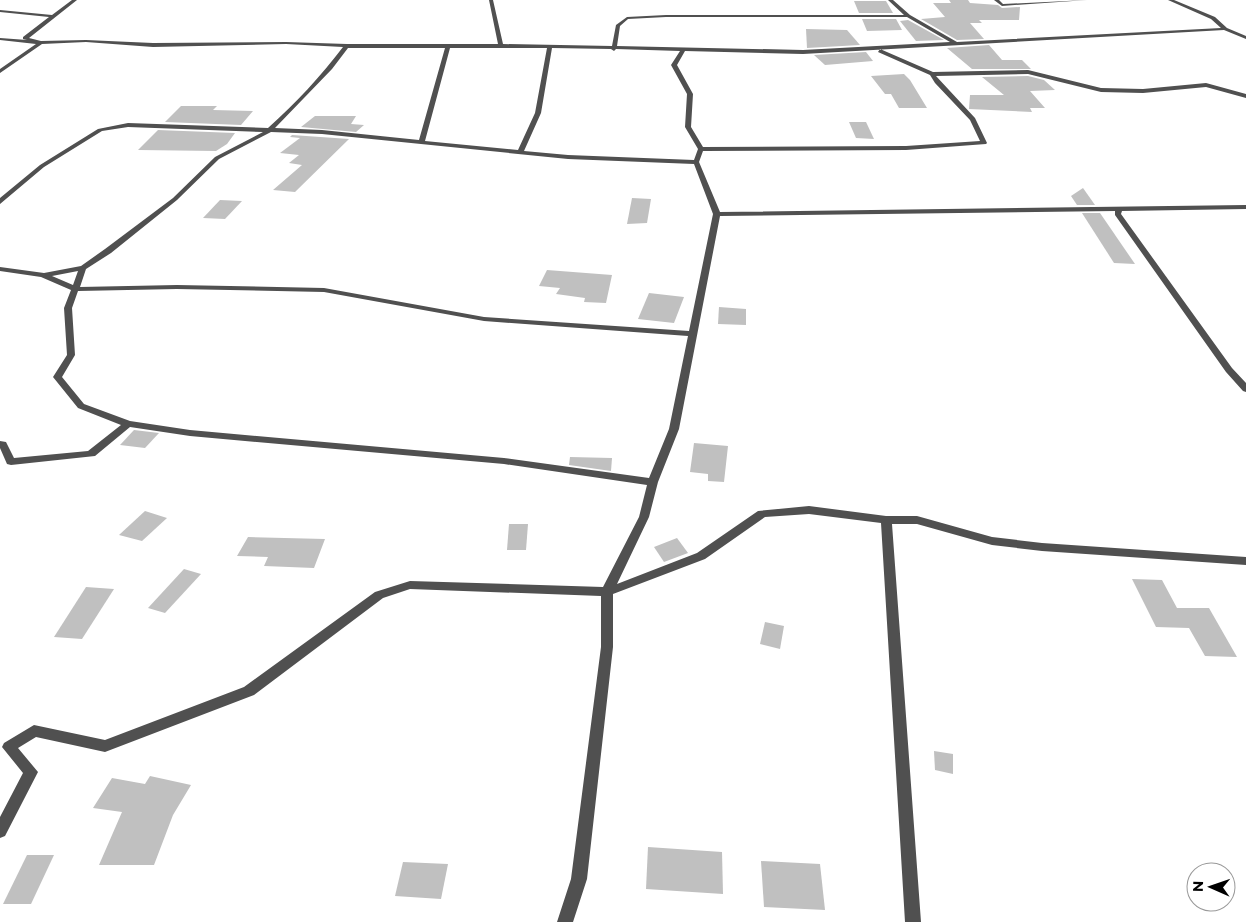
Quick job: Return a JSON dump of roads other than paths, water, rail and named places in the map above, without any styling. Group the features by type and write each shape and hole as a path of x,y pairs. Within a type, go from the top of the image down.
{"street":[{"path":"41,43 24,38 51,16 75,0"},
{"path":"491,0 500,46"},
{"path":"890,0 908,16 955,43"},
{"path":"996,0 1002,5 1085,0"},
{"path":"1170,0 1213,18 1225,29 1246,38"},
{"path":"0,11 51,16"},
{"path":"614,49 618,25 627,18 666,16 908,16"},
{"path":"0,39 41,43 550,46 803,52 844,48 877,49 955,43 1225,29"},
{"path":"0,71 41,43"},
{"path":"44,275 82,268 108,251 174,199 217,158 267,132 283,118 330,68 347,46"},
{"path":"421,143 448,46"},
{"path":"520,153 538,113 550,46"},
{"path":"877,49 932,74 1028,72 1101,90 1143,91 1206,85 1246,96"},
{"path":"683,50 674,65 690,94 688,127 701,149"},
{"path":"701,149 906,148 984,143 973,119 937,82 932,74"},
{"path":"0,202 42,166 100,130 128,125 267,132 322,132 520,153 696,162"},
{"path":"565,922 579,879 607,647 607,592 644,517 653,482 674,429 691,334 717,214 696,162 701,149"},
{"path":"1119,208 1117,214 1229,370 1246,389"},
{"path":"717,214 1246,208"},
{"path":"82,268 68,308 72,356 57,377 81,406 128,424 190,433 504,460 551,469 653,482"},
{"path":"0,269 44,275 76,289 177,287 324,290 484,318 691,334"},
{"path":"0,444 3,444 11,462 91,454 128,424"},
{"path":"0,831 31,772 9,747 34,731 105,746 249,691 379,595 410,586 607,592 701,556 762,514 809,510 886,520 917,520 992,541 1042,547 1246,561"},
{"path":"886,520 913,922"}]}
